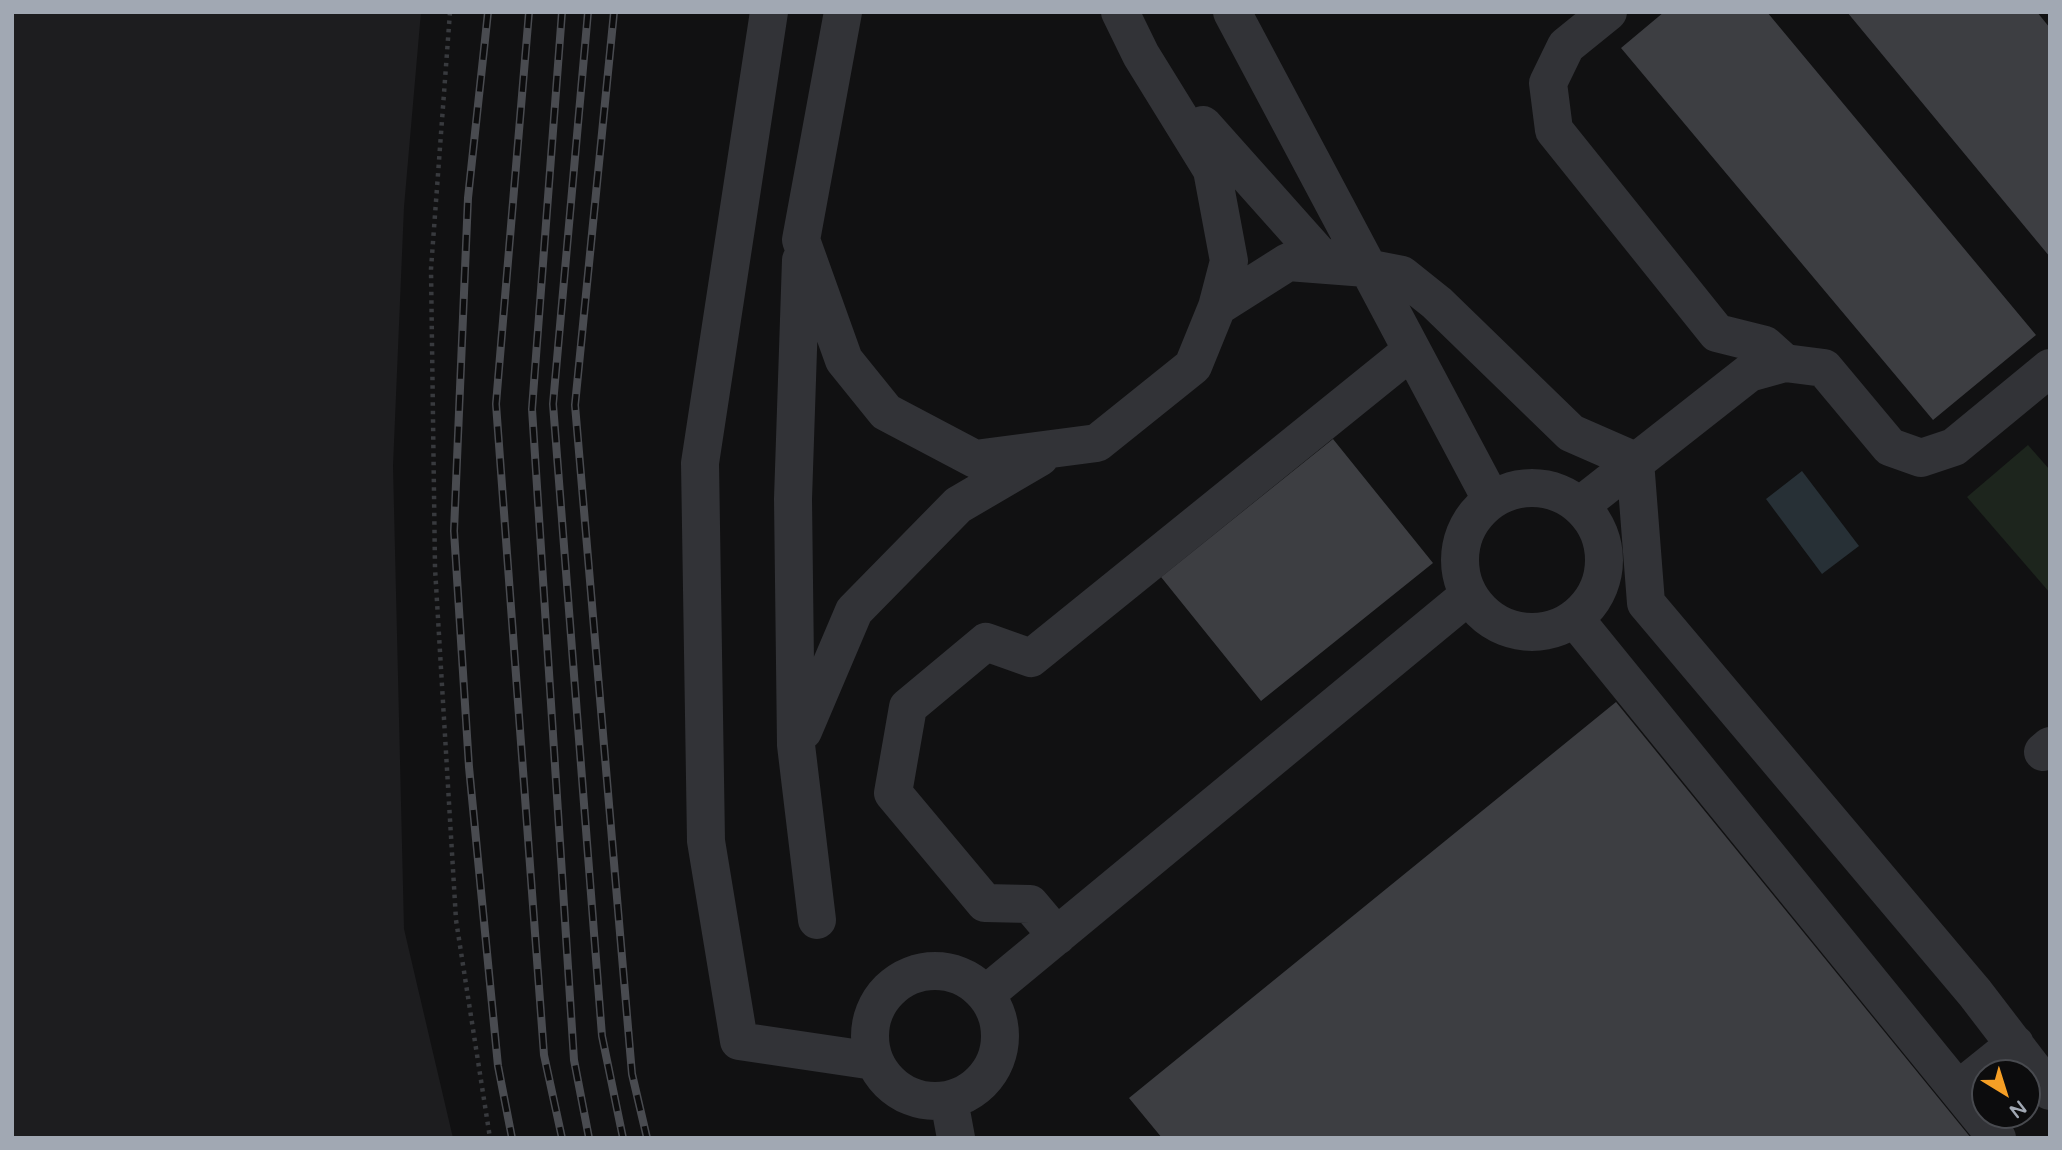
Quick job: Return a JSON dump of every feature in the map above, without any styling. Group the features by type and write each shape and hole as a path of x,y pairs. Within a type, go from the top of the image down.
{"lane":[{"path":"769,12 699,463 706,841 739,1041 874,1060"},
{"path":"817,920 796,746 793,499 802,240 843,12"},
{"path":"802,240 844,360 886,412 975,459 1097,443 1193,366 1217,307 1229,261 1212,170 1141,55 1120,12"},
{"path":"1232,12 1359,268 1411,351 1491,499"},
{"path":"1608,12 1566,46 1548,83 1554,130 1717,333 1765,345 1785,363"},
{"path":"1141,55 1319,255 1359,268"},
{"path":"1217,307 1288,262 1402,275 1437,303 1571,433 1635,461"},
{"path":"1057,936 1030,904 985,903 893,793 908,707 986,642 1031,658 1411,351"},
{"path":"1581,505 1749,373 1785,363 1824,368 1890,447 1921,458 1954,447 2050,368"},
{"path":"796,746 854,611 958,505 1055,449"},
{"path":"1635,461 1646,603 1967,982 2050,1091"},
{"path":"1534,487 1559,492 1581,505 1599,529 1605,553 1603,578 1592,601 1574,619 1550,631 1525,632 1500,625 1480,611 1468,595 1460,566 1462,541 1473,517 1491,499 1509,491 1534,487"},
{"path":"986,994 1468,595"},
{"path":"1574,619 1997,1138"},
{"path":"925,970 948,971 969,979 986,994 998,1013 1001,1035 997,1058 986,1078 969,1093 949,1100 926,1101 904,1094 886,1080 874,1060 868,1038 874,1012 886,992 904,978 925,970"},
{"path":"1959,1089 2015,1044"},
{"path":"949,1100 956,1138"}],"path":[{"path":"450,12 431,269 435,568 456,920 490,1138"}],"shaded area":[{"path":"12,12 421,12 404,207 393,466 404,929 453,1138 12,1138"},
{"path":"2028,445 2050,470 2050,593 1967,497"},
{"path":"1802,471 1859,546 1822,574 1766,499"}],"building":[{"path":"1664,12 1767,12 2036,335 1933,420 1621,48"},
{"path":"1847,12 2037,12 2050,28 2050,257"},
{"path":"1333,439 1433,563 1261,701 1161,577"},
{"path":"1616,702 1971,1138 1162,1138 1129,1098"}],"railway":[{"path":"488,12 468,198 454,531 469,767 498,1066 512,1138"},
{"path":"529,12 496,404 544,1055 562,1138"},
{"path":"562,12 532,409 574,1060 589,1138"},
{"path":"588,12 553,404 602,1036 623,1138"},
{"path":"614,12 575,405 632,1074 647,1138"}]}
